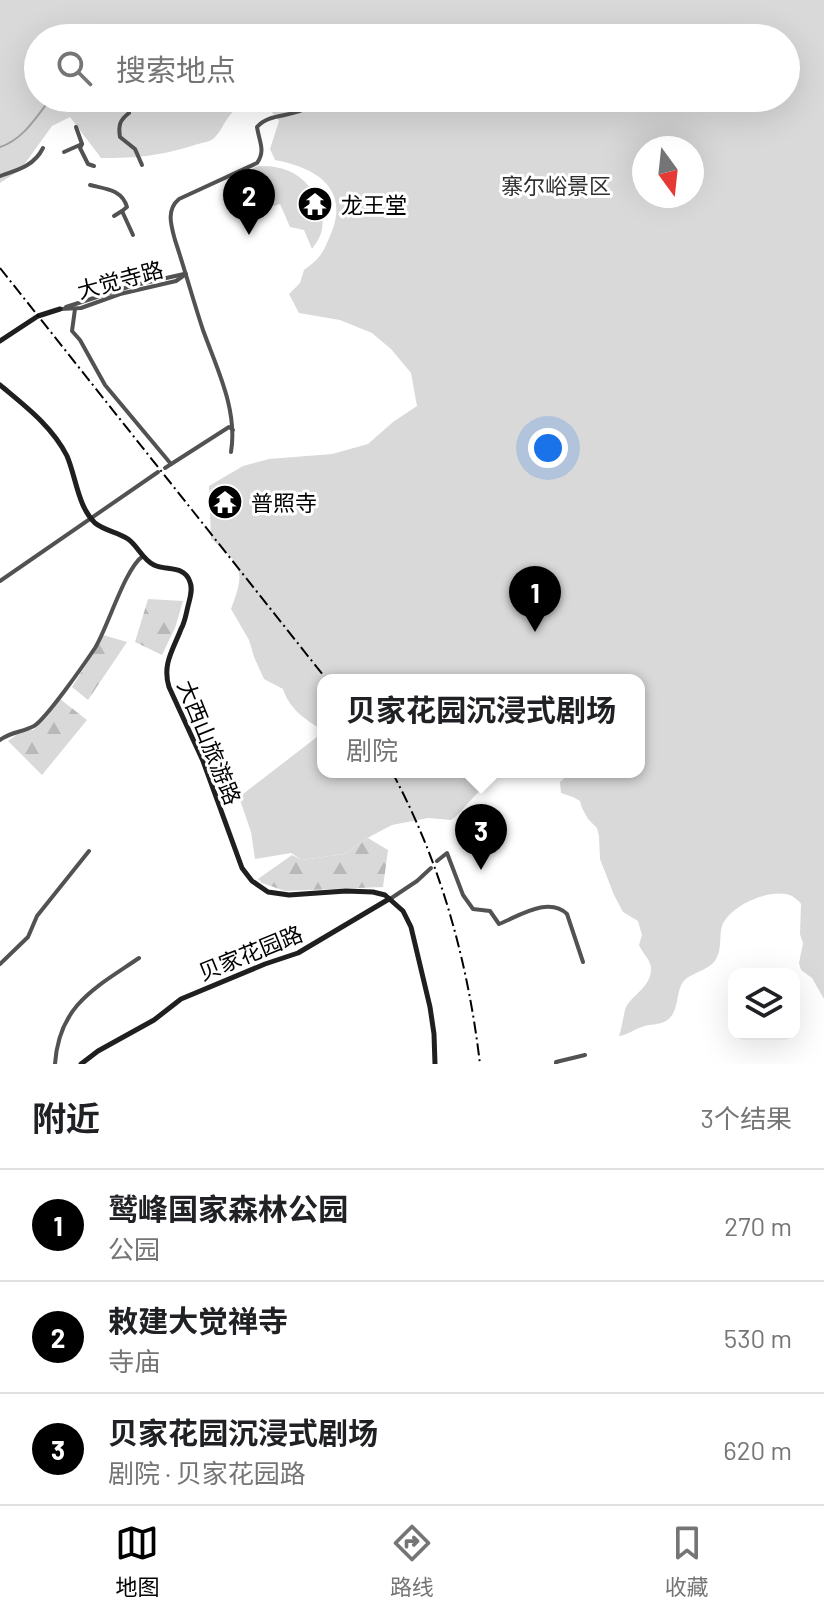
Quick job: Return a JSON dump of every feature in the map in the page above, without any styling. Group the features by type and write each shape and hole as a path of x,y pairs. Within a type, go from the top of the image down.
{"street":[{"path":"129,112 119,127 120,137 135,149 142,165"},
{"path":"231,452 234,432 230,410 170,224 170,212 179,199 257,163 262,156 262,148 257,127 263,120 302,112"},
{"path":"76,127 82,144 80,148 88,164 94,166"},
{"path":"64,152 82,144"},
{"path":"0,176 27,166 40,156 43,148"},
{"path":"90,185 114,191 125,199 127,207 114,216"},
{"path":"122,211 133,235"},
{"name":"大觉寺路","path":"0,341 38,316 131,286 186,274"},
{"name":"大觉寺路","path":"60,309 75,309 176,281 186,274"},
{"path":"75,309 72,331 105,385 168,466 229,427 234,432"},
{"path":"0,385 38,417 56,438 71,465 91,519"},
{"path":"0,581 158,472"},
{"name":"大西山旅游路","path":"91,519 103,528 128,538 155,565 182,571 188,577 191,584 189,602 183,627 168,656 166,676 203,761 245,874 274,894 367,891 390,899"},
{"path":"0,740 31,727 44,716 95,648 124,585 143,556"},
{"path":"0,964 28,937 37,916 89,851"},
{"path":"437,861 447,853 467,902 477,911 490,911 499,924 545,906 561,909 567,914 583,962"},
{"name":"贝家花园路","path":"81,1064 154,1020 184,997 298,953 390,899 431,868"},
{"path":"390,899 403,911 411,927 430,1007 435,1064"},
{"path":"55,1064 56,1049 73,1008 87,994 139,958"},
{"path":"556,1064 585,1055"}],"green space":[{"name":"寨尔峪景区","path":"0,0 824,0 824,999 799,963 803,943 800,934 801,904 792,896 773,894 742,905 726,918 717,957 683,982 670,1017 619,1036 625,1010 648,981 651,965 639,945 642,935 638,921 623,912 614,895 600,859 597,828 588,819 580,801 561,793 560,782 564,778 645,778 645,674 317,674 317,726 298,712 283,689 264,679 249,640 231,609 239,585 238,569 235,562 211,539 209,486 243,466 269,459 332,454 368,444 417,406 411,373 391,349 372,333 340,320 299,313 289,294 300,283 304,270 325,248 335,220 336,205 333,193 316,175 275,160 270,149 279,121 272,112 800,112 800,24 24,24 24,112 234,112 209,141 159,154 126,158 101,158 70,117 52,126 21,169 0,183"},
{"path":"258,166 289,171 311,189 320,208 323,225 312,249 304,230 290,227 280,204 274,206 267,199 241,209 229,179"},
{"path":"148,599 183,601 162,655 135,642"},
{"path":"103,635 127,642 88,700 72,687"},
{"path":"60,699 87,720 42,775 8,741 23,730 33,730"},
{"path":"317,737 317,778 490,778 451,820 428,818 392,825 344,854 302,860 291,853 255,859 251,832 239,797"},
{"path":"368,838 388,850 383,887 285,891 258,879 292,855 302,860 344,854"}],"waterway":[{"path":"0,147 23,133 41,112"}],"railway":[{"path":"0,268 322,674"},
{"path":"395,778 425,842 450,914 468,988 480,1064"}],"place":[{"name":"龙王堂","path":"315,204"},
{"name":"敕建大觉禅寺","path":"249,235"},
{"name":"普照寺","path":"225,502"},
{"name":"鹫峰国家森林公园","path":"535,632"},
{"name":"贝家花园沉浸式剧场","path":"481,870"}]}
